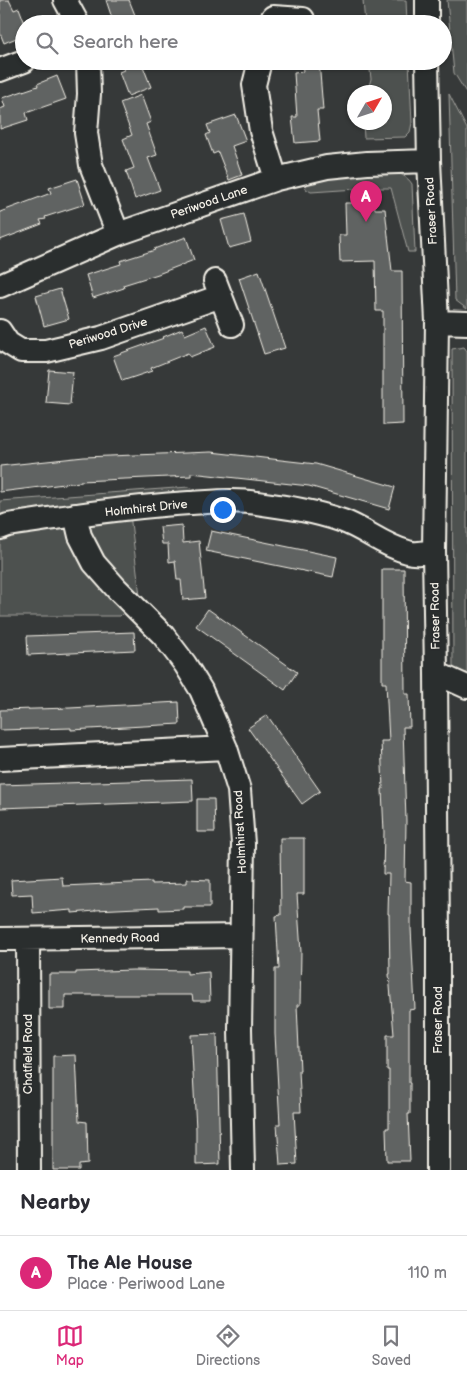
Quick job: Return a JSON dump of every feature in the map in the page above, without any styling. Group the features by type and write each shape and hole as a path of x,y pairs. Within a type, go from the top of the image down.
{"street":[{"path":"64,0 73,15"},
{"path":"427,0 427,15"},
{"path":"0,70 15,64"},
{"path":"88,70 89,94 86,133 91,165 118,234"},
{"path":"258,70 254,85 261,131 276,179"},
{"name":"Fraser Road","path":"427,70 429,161 437,322 434,551 439,1006 438,1170"},
{"name":"Periwood Lane","path":"0,286 118,234 276,179 327,167 367,163 429,161"},
{"name":"Periwood Drive","path":"0,332 8,343 21,351 46,351 101,338 218,288 232,325"},
{"path":"437,322 467,323"},
{"name":"Holmhirst Drive","path":"0,528 8,525 75,515 165,504 254,502 293,508 344,521 382,542 408,553 434,551"},
{"name":"Holmhirst Road","path":"75,515 80,536 94,563 163,635 185,664 200,690 226,748 240,790 243,844 240,1029 243,1170"},
{"path":"436,673 467,687"},
{"path":"0,759 226,748"},
{"name":"Kennedy Road","path":"0,939 241,936"},
{"name":"Chatfield Road","path":"28,939 29,1170"}],"shaded area":[{"path":"363,0 406,0 407,15 364,15"},
{"path":"447,0 467,0 467,94 454,73 452,15 448,15"},
{"path":"370,70 409,70 412,123 410,132 405,137 364,138 363,130 392,130 392,85 369,85 371,79"},
{"path":"449,94 467,129 467,309 455,300"},
{"path":"391,170 406,177 412,184 415,252 408,252 391,188 311,192 306,189 305,183"},
{"path":"464,347 467,351 467,682 453,671 452,349"},
{"path":"189,487 199,491 128,498 140,596 120,616 0,616 0,501"}],"building":[{"path":"0,0 9,0 14,10 19,8 22,15 15,15 15,39 4,43 0,33"},
{"path":"106,0 129,0 135,15 111,15"},
{"path":"124,70 144,70 151,87 128,96 119,72"},
{"path":"303,70 320,70 323,110 317,110 320,141 295,143 292,117 297,117 294,73 303,72"},
{"path":"57,76 66,99 26,113 28,120 0,129 0,109 5,107 2,98 38,86 37,84"},
{"path":"141,95 151,122 146,124 157,155 148,158 160,190 135,199 126,171 134,168 123,139 132,135 120,103"},
{"path":"236,115 246,141 232,146 242,175 229,180 218,152 213,154 206,135 210,133 207,125"},
{"path":"77,179 85,204 45,217 46,219 40,220 42,224 0,240 0,212 51,193 49,188"},
{"path":"345,203 374,203 375,209 385,209 392,271 402,271 403,424 383,425 383,311 376,311 375,261 340,262 339,235 346,235"},
{"path":"244,214 251,242 229,248 221,220"},
{"path":"186,237 194,260 123,285 124,288 93,298 86,275 121,264 120,261 155,250"},
{"path":"259,271 285,348 264,354 239,278"},
{"path":"60,289 69,319 44,326 36,296"},
{"path":"206,326 215,347 190,357 188,353 151,368 152,371 122,381 113,356 164,338 182,329 185,335"},
{"path":"49,370 73,372 70,405 46,403"},
{"path":"211,452 316,464 395,487 389,509 309,486 191,473 191,476 80,481 0,492 0,466 84,457"},
{"path":"182,525 183,543 199,541 205,598 183,600 181,580 177,580 175,561 169,562 168,544 162,544 160,527"},
{"path":"211,531 337,557 333,577 206,551"},
{"path":"382,569 404,569 405,694 409,694 410,727 403,727 406,821 405,881 411,882 415,1009 409,1010 410,1114 408,1114 410,1161 387,1161 386,1128 389,1128 389,1070 387,1070 387,1035 394,1035 389,974 389,874 383,874 384,832 381,741 389,741 386,683 382,683"},
{"path":"208,609 297,672 285,690 196,626"},
{"path":"134,632 135,650 28,655 27,636"},
{"path":"179,702 180,724 71,730 71,728 0,730 0,710"},
{"path":"267,715 320,791 302,804 248,728"},
{"path":"192,779 193,801 0,808 0,785"},
{"path":"197,799 214,799 215,832 197,832"},
{"path":"280,838 304,838 304,894 297,894 301,952 300,1005 297,1005 301,1112 294,1112 297,1164 280,1165 277,1124 280,1124 275,1034 275,969 279,969 276,916 281,915"},
{"path":"62,877 63,886 152,882 152,884 187,883 187,879 210,880 210,907 183,907 183,909 159,910 159,907 72,913 72,910 33,913 32,894 12,895 11,880"},
{"path":"133,970 187,971 187,974 209,972 210,1001 193,1001 192,995 65,995 65,1009 49,1009 49,974"},
{"path":"217,1034 220,1164 196,1165 191,1035"},
{"path":"76,1055 79,1121 87,1122 88,1164 79,1165 79,1170 53,1170 53,1056"}],"place":[{"name":"The Ale House","path":"366,222"}]}
